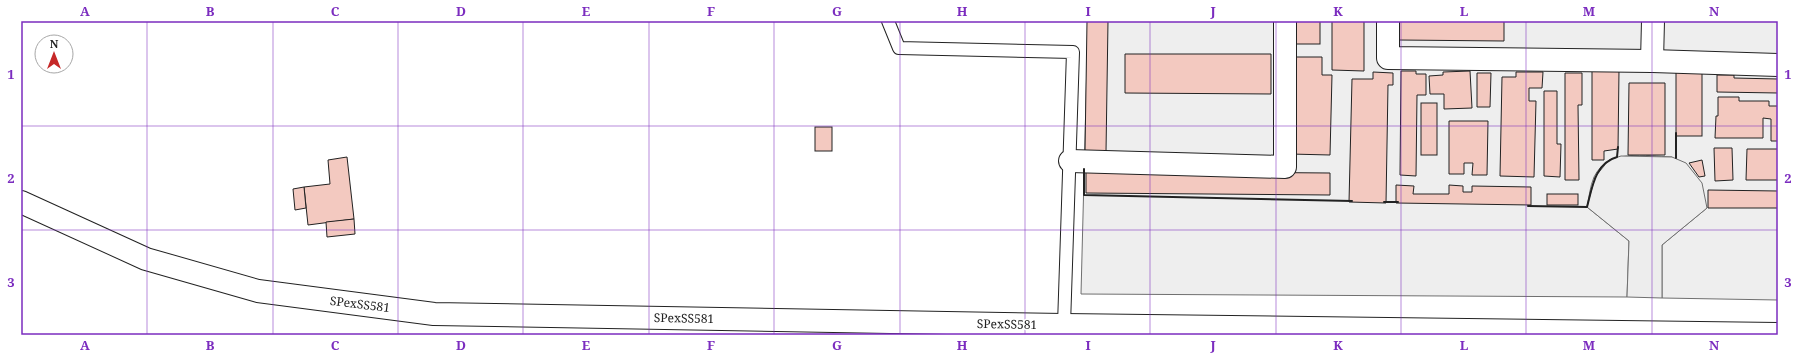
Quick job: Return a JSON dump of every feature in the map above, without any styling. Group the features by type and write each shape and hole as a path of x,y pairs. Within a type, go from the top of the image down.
{"main road":[{"path":"1070,161 1285,167 1285,21"},
{"path":"1388,21 1388,58 1652,61 1778,65"},
{"path":"1652,61 1653,21"},
{"name":"SPexSS581","path":"21,202 146,259 258,291 434,314 1064,325 1778,334"}],"lane":[{"path":"888,21 898,48 1073,52 1064,325"}],"shaded area":[{"path":"1088,21 1778,21 1778,300 1662,298 1662,245 1707,208 1672,157 1640,155 1618,158 1608,162 1600,168 1594,177 1587,207 1629,241 1627,297 1081,294"},
{"path":"1621,156 1672,157 1686,163 1702,183 1707,208 1662,245 1662,298 1627,297 1629,241 1587,207 1595,177 1609,160"}],"building":[{"path":"1087,21 1108,21 1106,152 1085,152"},
{"path":"1291,21 1320,21 1320,44 1291,44"},
{"path":"1332,21 1364,21 1364,71 1332,70"},
{"path":"1399,21 1504,21 1504,41 1399,40"},
{"path":"1125,54 1271,54 1271,94 1125,93"},
{"path":"1293,57 1322,57 1322,75 1332,75 1330,155 1290,154"},
{"path":"1592,70 1619,70 1618,149 1604,151 1604,160 1592,160"},
{"path":"1401,71 1416,71 1416,74 1426,74 1426,95 1417,95 1416,176 1400,175"},
{"path":"1470,71 1472,108 1444,109 1444,94 1430,94 1429,76 1443,75 1443,72"},
{"path":"1373,72 1393,73 1393,85 1388,85 1386,203 1349,202 1352,79 1373,79"},
{"path":"1516,72 1543,72 1542,88 1529,88 1529,101 1536,101 1534,177 1500,176 1502,77 1516,77"},
{"path":"1676,72 1702,72 1702,136 1676,136"},
{"path":"1477,73 1491,73 1490,107 1477,107"},
{"path":"1565,73 1582,73 1582,105 1578,105 1579,180 1565,180"},
{"path":"1717,75 1734,75 1734,78 1778,79 1778,93 1717,92"},
{"path":"1629,83 1665,83 1665,155 1628,155"},
{"path":"1544,91 1557,91 1557,144 1561,144 1560,177 1544,176"},
{"path":"1718,97 1739,97 1739,101 1769,101 1769,106 1778,106 1778,141 1771,141 1771,119 1763,118 1763,138 1715,138 1716,116 1718,116"},
{"path":"1421,103 1437,103 1437,155 1421,155"},
{"path":"1449,121 1488,121 1487,175 1472,175 1473,163 1464,163 1464,174 1449,174"},
{"path":"815,127 832,127 832,151 815,151"},
{"path":"1714,148 1732,148 1733,180 1715,181"},
{"path":"1747,149 1778,149 1778,180 1746,180"},
{"path":"347,157 354,219 308,225 304,187 330,184 328,160"},
{"path":"1702,160 1705,176 1699,177 1689,163"},
{"path":"1086,171 1330,173 1330,195 1086,193"},
{"path":"1396,185 1414,186 1413,194 1449,194 1449,185 1463,186 1463,192 1472,192 1472,186 1531,187 1531,205 1396,203"},
{"path":"304,187 306,208 295,210 293,189"},
{"path":"1708,190 1778,191 1778,208 1708,208"},
{"path":"1547,194 1578,194 1578,205 1547,205"},
{"path":"354,219 355,234 327,237 326,222"}],"wall":[{"path":"1676,133 1676,158"},
{"path":"1528,206 1587,207 1593,184 1599,170 1610,160 1617,157 1618,147"},
{"path":"1084,169 1084,195 1352,201"},
{"path":"1384,202 1398,202"}]}
